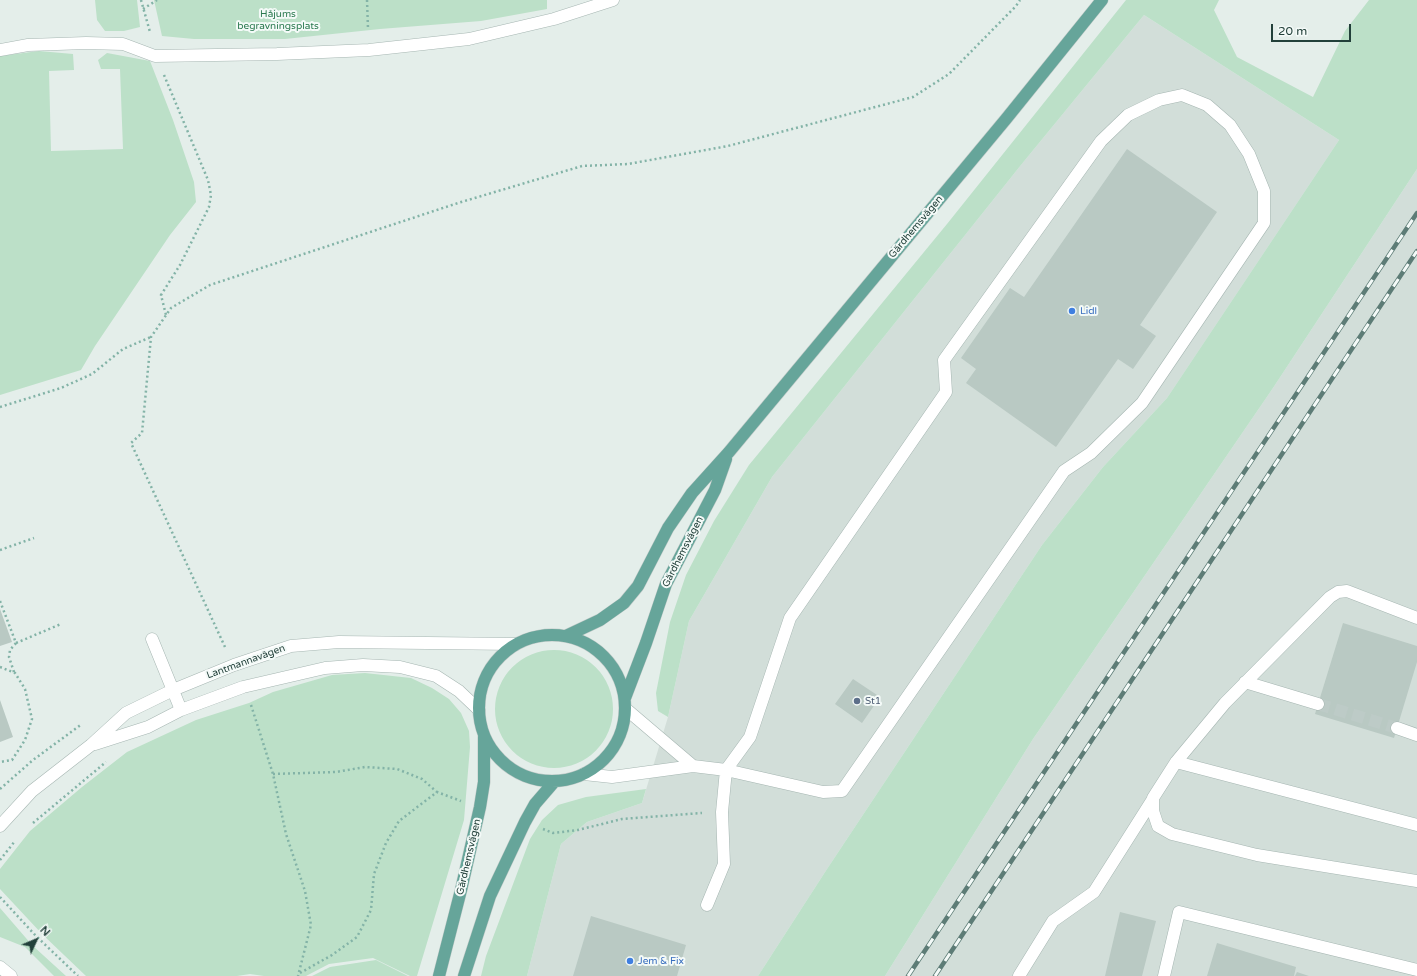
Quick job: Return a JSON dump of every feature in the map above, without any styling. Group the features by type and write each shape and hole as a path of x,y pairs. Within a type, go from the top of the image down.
{"main road":[{"name":"Gärdhemsvägen","path":"566,636 600,620 624,603 638,586 668,528 692,494 729,452 1006,119 1102,0"},
{"name":"Gärdhemsvägen","path":"484,736 493,751 505,764 520,774 536,780 554,782 569,780 596,768 614,748 620,735 625,703 666,584 715,490 729,452"},
{"path":"484,736 480,723 479,710 480,696 488,672 496,660 516,644 532,637 549,634 566,636 581,640 594,647 605,657 621,683 625,703"},
{"name":"Gärdhemsvägen","path":"438,976 461,890 481,801 484,782 484,736"},
{"path":"464,976 496,882 535,804 554,782"}],"street":[{"path":"0,50 28,45 86,43 123,44 155,56 369,50 469,40 554,19 613,0"},
{"path":"584,774 612,777 693,766 726,770 823,792 842,791 1064,471 1091,453 1142,403 1264,223 1264,191 1249,154 1230,125 1207,105 1182,95 1159,100 1128,115 1101,141 944,360 946,392 790,618 750,737 726,770 722,812 724,864 707,905"},
{"path":"1019,976 1053,921 1094,892 1176,762 1225,703 1309,616 1330,597 1338,592 1347,591 1417,618"},
{"path":"152,639 181,710"},
{"name":"Lantmannavägen","path":"0,826 32,791 92,745 126,713 173,690 234,665 291,646 339,642 516,644"},
{"name":"Lantmannavägen","path":"92,745 148,727 181,710 243,687 325,668 363,665 400,667 436,676 459,691 479,710"},
{"path":"1245,682 1318,704"},
{"path":"625,703 693,766"},
{"path":"1397,728 1417,735"},
{"path":"1176,762 1417,825"},
{"path":"1153,798 1153,811 1158,826 1172,834 1257,855 1417,881"},
{"path":"1164,976 1179,912 1417,970"},
{"path":"0,967 11,976"}],"path":[{"path":"142,0 143,9 155,48 155,56 208,180 211,195 209,207 183,258 161,295 166,316"},
{"path":"143,9 158,0"},
{"path":"367,0 369,50"},
{"path":"234,665 131,443 142,432 151,337 171,308 210,285 458,203 582,166 628,164 728,146 913,97 949,74 1016,6 1020,0"},
{"path":"0,407 60,388 92,374 123,349 151,337"},
{"path":"0,550 34,538"},
{"path":"0,601 16,643"},
{"path":"0,762 12,760 26,740 32,719 25,689 14,673 9,657 10,650 16,643 61,624"},
{"path":"0,667 14,673"},
{"path":"243,687 256,716 274,774 286,834 305,891 311,925 298,976"},
{"path":"30,825 112,758"},
{"path":"274,774 336,772 365,767 397,769 422,779 437,792"},
{"path":"0,860 19,836"},
{"path":"0,897 36,936 78,976"}],"shaded area":[{"path":"1144,15 1339,140 1167,398 1103,467 1042,545 827,869 758,976 527,976 561,844 587,822 642,803 668,717 689,621 772,477 1021,165"},
{"path":"1417,169 1417,976 885,976 1033,739 1273,388"}],"green space":[{"path":"95,0 137,0 140,27 124,31 105,31 97,20"},
{"name":"Håjums begravningsplats","path":"154,0 547,0 547,9 481,21 380,29 285,39 194,39 162,36"},
{"path":"1126,0 1219,0 1214,10 1237,57 1313,97 1345,31 1369,0 1417,0 1417,169 1273,388 1033,739 885,976 758,976 827,869 1042,545 1103,467 1167,398 1339,140 1144,15 1021,165 772,477 689,621 668,717 658,711 656,693 670,622 686,575 714,521 749,465 947,224"},
{"path":"39,51 73,54 74,70 49,71 51,151 123,149 120,69 101,69 98,60 107,53 150,61 173,120 194,182 196,202 170,235 95,346 81,370 0,395 0,56"},
{"path":"554,650 566,651 577,655 596,667 608,686 612,697 612,721 608,732 596,751 577,763 566,767 554,768 542,767 531,763 512,751 500,732 496,721 495,709 496,697 500,686 512,667 531,655 542,651"},
{"path":"365,673 411,678 432,688 449,699 461,713 469,731 470,747 464,820 417,976 410,976 373,958 329,964 306,976 264,976 250,974 237,976 86,976 42,934 0,889 0,869 30,831 82,787 127,752 196,720 249,703 273,692 332,675"},
{"path":"646,789 642,803 587,822 561,844 527,976 481,976 486,956 530,839 542,820 558,805 586,797"},
{"path":"0,908 32,945 66,976 54,976 25,947 0,937"},
{"path":"376,960 408,976 312,976 330,967"}],"building":[{"name":"Lidl","path":"1127,149 1217,212 1140,325 1156,336 1133,369 1118,359 1056,447 966,383 976,369 961,358 1010,288 1024,297"},
{"path":"0,609 12,642 0,646"},
{"path":"1343,623 1417,646 1417,662 1394,738 1315,714"},
{"name":"St1","path":"853,679 880,697 862,723 835,704"},
{"path":"0,700 13,737 0,742"},
{"path":"1120,912 1156,921 1142,976 1105,976"},
{"name":"Jem & Fix","path":"591,916 686,945 677,976 573,976"},
{"path":"1217,943 1296,967 1294,976 1207,976"},
{"path":"1297,972 1309,976 1295,976"}],"tunnel":[{"path":"1318,704 1397,728"}],"railway":[{"path":"908,976 1417,213"},
{"path":"935,976 1417,251"}],"place":[{"name":"Lidl","path":"1072,311"},
{"name":"St1","path":"857,701"},
{"name":"Jem & Fix","path":"630,961"}]}
